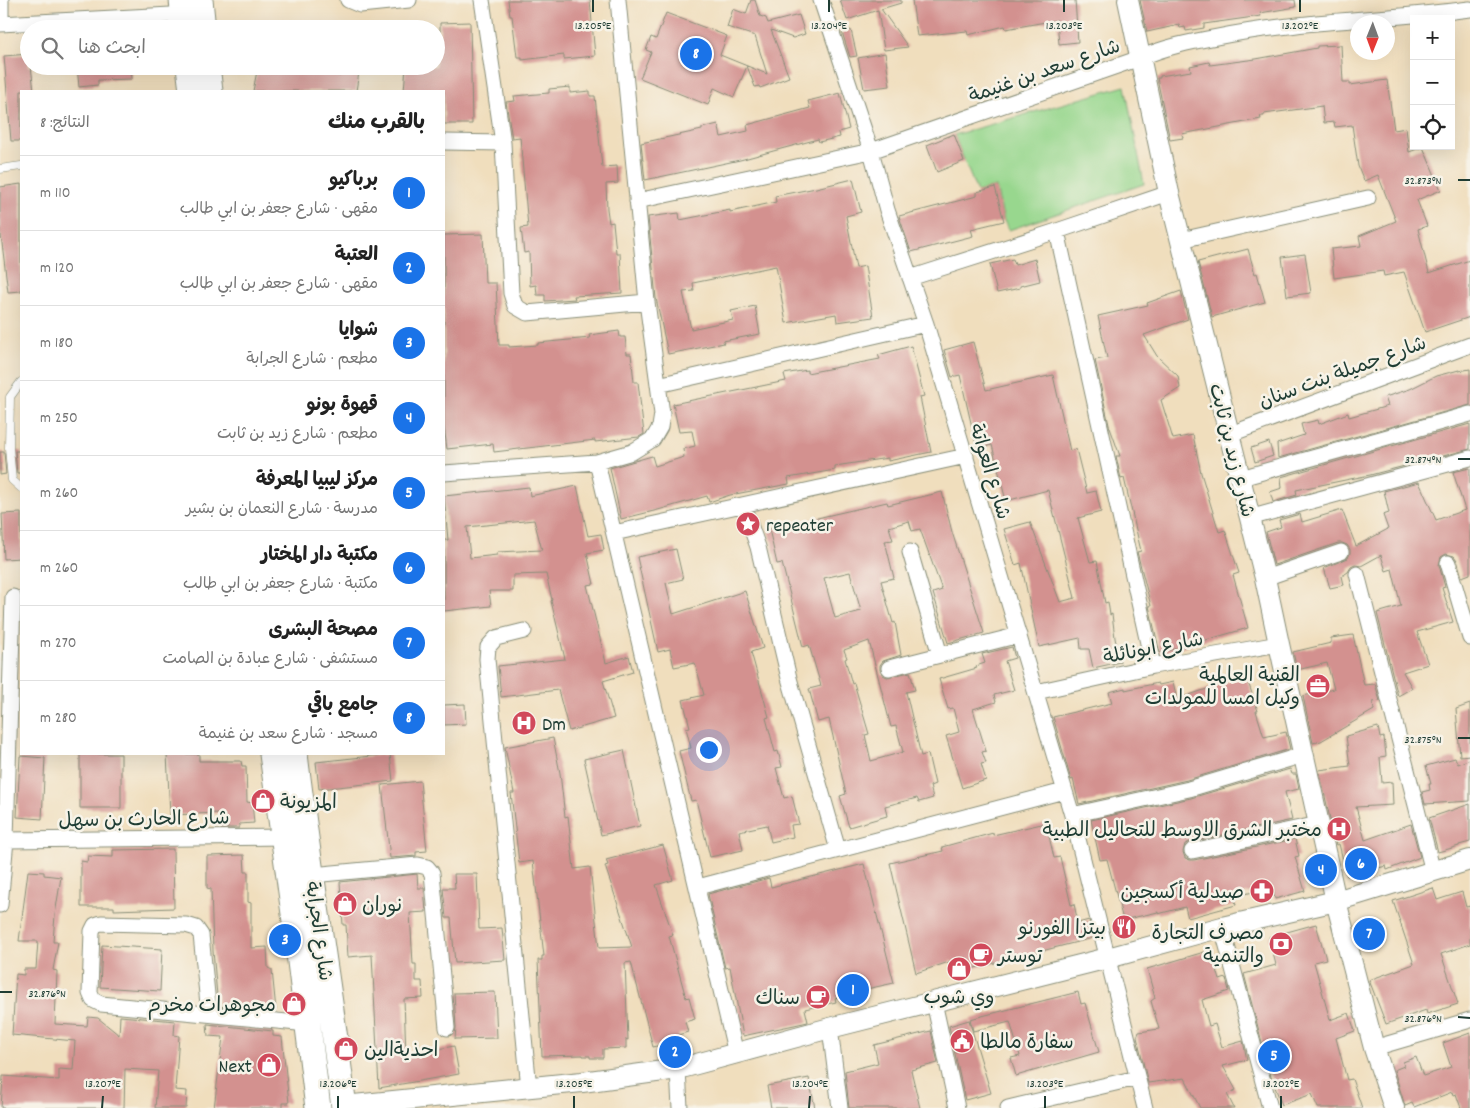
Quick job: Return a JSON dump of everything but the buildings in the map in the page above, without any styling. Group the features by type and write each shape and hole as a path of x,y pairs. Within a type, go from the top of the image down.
{"main road":[{"path":"190,75 192,90"},
{"path":"208,75 210,90"},
{"name":"شارع الجرابة","path":"272,755 318,1108"},
{"name":"شارع الجرابة","path":"296,755 304,828 344,1107"}],"street":[{"path":"1,0 1,24 20,23"},
{"path":"348,0 360,6 409,0"},
{"path":"482,0 503,143 511,293 515,306 527,313 647,302"},
{"path":"445,473 597,462 632,452 653,439 660,426 662,414 647,302 618,0"},
{"name":"شارع العواتة","path":"821,0 887,210 926,324 1072,815 1145,1108"},
{"name":"شارع زيد بن ثابت","path":"1128,0 1169,193 1265,578 1336,901 1374,1048 1394,1108"},
{"name":"شارع سعد بن غنيمة","path":"637,201 870,151 1179,45 1256,29 1438,13 1470,8"},
{"path":"78,20 193,14"},
{"path":"445,142 503,143"},
{"path":"910,278 1169,193"},
{"path":"1181,240 1368,198"},
{"path":"1057,231 1152,666"},
{"path":"658,385 926,324"},
{"name":"شارع جميلة بنت سنان","path":"1228,435 1470,345"},
{"path":"1241,478 1470,414"},
{"path":"614,533 966,456"},
{"path":"1249,518 1470,458"},
{"path":"597,462 736,1054"},
{"path":"743,505 758,547 789,678 838,850"},
{"path":"910,552 940,655"},
{"path":"1265,578 1341,552"},
{"path":"1448,564 1470,638"},
{"path":"1357,574 1433,872"},
{"path":"0,905 3,847 4,731 11,597"},
{"path":"524,630 496,638 488,647 487,659 529,1088"},
{"path":"889,668 1019,635"},
{"name":"شارع ابونائلة","path":"1036,692 1152,666 1278,644"},
{"path":"1072,815 1189,789 1304,755"},
{"path":"698,887 1064,791"},
{"path":"1192,851 1319,824"},
{"name":"شارع الحارث بن سهل","path":"3,847 284,837"},
{"path":"344,1107 582,1082 678,1069 1222,927 1336,901 1470,860"},
{"path":"312,874 418,865 427,867 432,873 448,1028"},
{"path":"209,1014 201,935 196,928 186,925 101,923 95,925 92,931 90,993 93,1000 100,1004 308,1024"},
{"path":"1222,927 1270,1108"},
{"path":"934,1002 957,1108"},
{"path":"1374,1048 1470,1020"},
{"path":"830,1028 840,1108"},
{"path":"678,1069 680,1108"},
{"path":"1008,1108 1137,1078"}],"lane":[{"path":"0,169 20,166"},
{"path":"20,383 10,397 9,448 12,480 20,487"}],"green space":[{"path":"1125,86 1144,184 1009,230 1004,221 996,187 977,192 954,135"}],"place":[{"name":"جامع باقي","path":"696,54"},
{"name":"repeater","path":"748,524"},
{"name":"القنية العالمية وكيل امسا للمولدات","path":"1318,686"},
{"name":"Dm","path":"524,723"},
{"name":"المزيونة","path":"263,801"},
{"name":"مختبر الشرق الاوسط للتحاليل الطبية","path":"1339,829"},
{"name":"مكتبة دار المختار","path":"1361,864"},
{"name":"قهوة بونو","path":"1321,870"},
{"name":"صيدلية أكسجين","path":"1262,891"},
{"name":"نوران","path":"345,904"},
{"name":"بيتزا الفورنو","path":"1124,927"},
{"name":"مصحة البشرى","path":"1369,934"},
{"name":"شوايا","path":"285,940"},
{"name":"مصرف التجارة والتنمية","path":"1281,944"},
{"name":"توستر","path":"981,955"},
{"name":"وي شوب","path":"959,969"},
{"name":"برباكيو","path":"853,990"},
{"name":"سناك","path":"818,997"},
{"name":"مجوهرات مخرم","path":"294,1004"},
{"name":"سفارة مالطا","path":"962,1041"},
{"name":"احذيةالين","path":"346,1049"},
{"name":"العتبة","path":"675,1052"},
{"name":"مركز ليبيا المعرفة","path":"1274,1056"},
{"name":"Next","path":"269,1065"}]}
